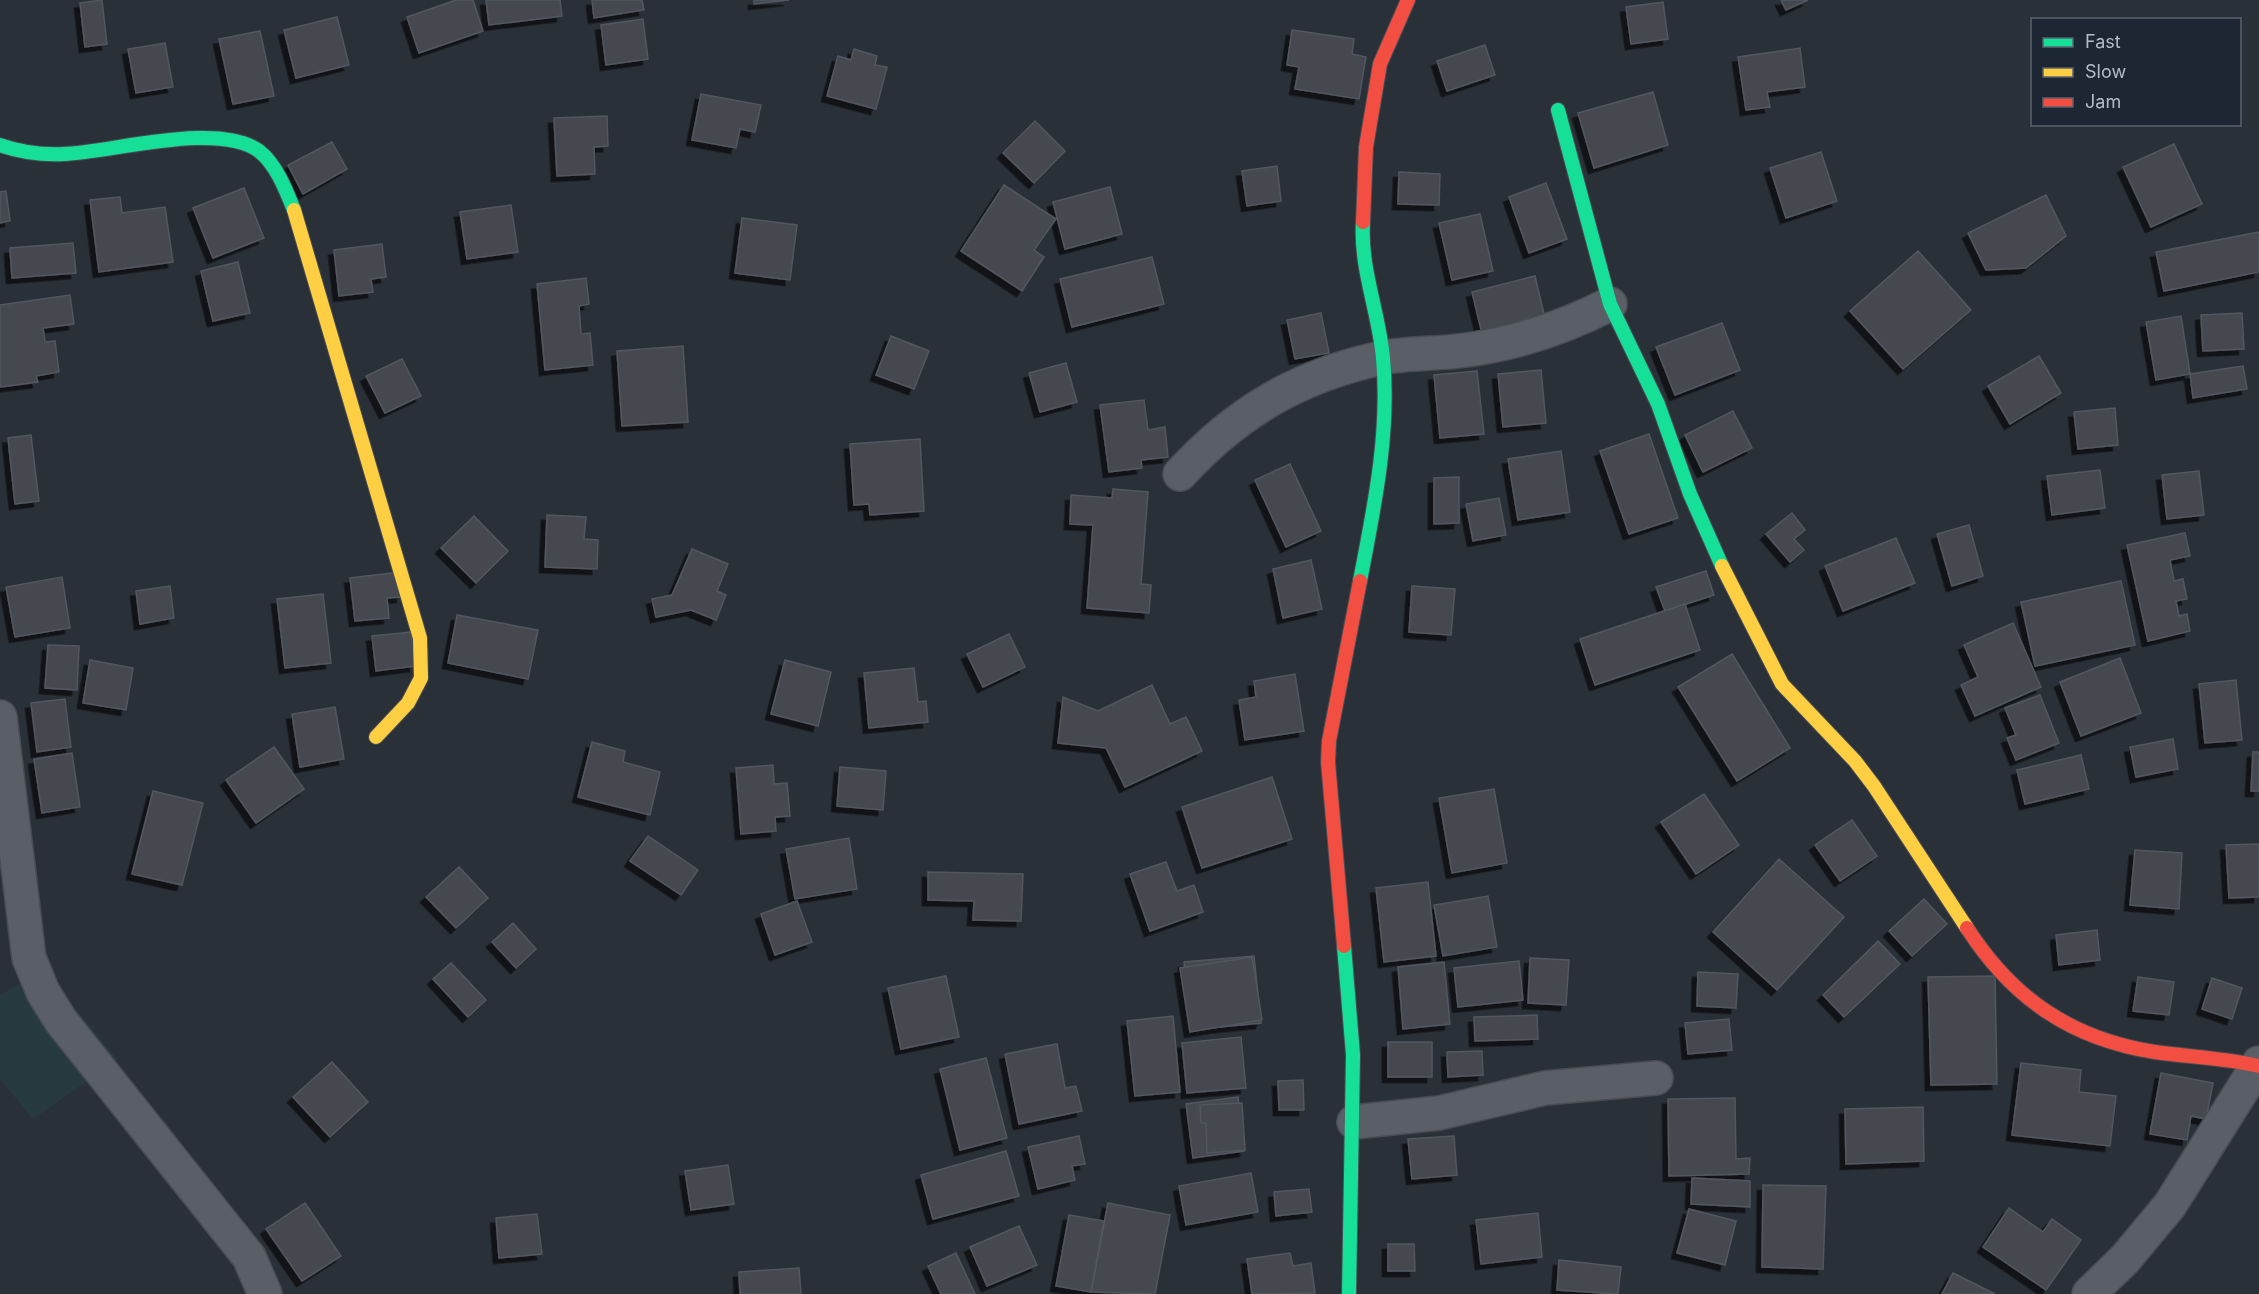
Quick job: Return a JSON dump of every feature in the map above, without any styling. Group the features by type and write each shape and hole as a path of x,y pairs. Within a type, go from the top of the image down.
{"street":[{"path":"1348,1294 1354,1122 1353,1055 1328,762 1329,741 1377,490 1383,428 1383,357 1367,282 1362,234 1362,193 1366,147 1380,64 1408,0"},
{"path":"1558,110 1610,304 1658,404 1690,494 1716,555 1782,684 1855,761 1874,786 1988,960 2007,984 2067,1023 2105,1038 2140,1049 2258,1064 2170,1205 2125,1259 2089,1294"},
{"path":"0,145 62,154 168,141 232,139 257,149 276,171 292,208 386,516 420,638 421,678 408,703 376,737"},
{"path":"1180,474 1210,442 1272,397 1326,372 1383,357 1485,348 1566,326 1610,304"},
{"path":"0,717 29,958 43,992 61,1021 249,1257 265,1294"},
{"path":"1354,1122 1439,1113 1545,1088 1656,1078"}],"green space":[{"path":"43,970 118,1060 33,1119 0,1079 0,995"}],"building":[{"path":"102,0 107,44 85,47 80,3"},
{"path":"456,0 473,0 483,31 419,53 407,17"},
{"path":"486,0 560,0 562,16 489,25"},
{"path":"592,0 642,0 644,10 594,18"},
{"path":"754,0 789,0 754,4"},
{"path":"1781,0 1808,0 1786,10"},
{"path":"1663,2 1668,39 1631,44 1626,7"},
{"path":"337,17 349,65 296,78 284,30"},
{"path":"643,19 648,59 606,65 601,25"},
{"path":"1292,30 1354,39 1352,54 1366,57 1359,99 1295,89 1299,67 1287,65"},
{"path":"260,31 274,96 233,104 219,39"},
{"path":"165,43 173,87 136,93 128,49"},
{"path":"1485,45 1495,75 1447,91 1437,61"},
{"path":"1800,48 1805,87 1767,92 1770,107 1746,110 1738,57"},
{"path":"854,49 877,56 875,65 887,67 876,109 827,96 838,56 851,60"},
{"path":"1653,92 1668,145 1594,168 1578,113"},
{"path":"701,94 761,105 755,132 740,129 736,148 692,140"},
{"path":"607,116 608,146 594,147 595,174 557,176 554,118"},
{"path":"1035,121 1065,151 1034,183 1003,153"},
{"path":"332,142 347,169 303,194 288,165"},
{"path":"2174,144 2202,204 2151,227 2123,167"},
{"path":"1821,152 1837,201 1786,218 1770,168"},
{"path":"1277,166 1281,201 1247,206 1242,171"},
{"path":"1399,172 1440,174 1439,205 1398,204"},
{"path":"1546,183 1567,239 1529,253 1509,197"},
{"path":"1004,185 1056,219 1034,250 1044,257 1022,291 961,251"},
{"path":"1110,187 1122,234 1065,249 1053,202"},
{"path":"244,188 264,238 213,258 193,208"},
{"path":"6,191 10,221 0,223 0,192"},
{"path":"2046,195 2066,236 2026,268 1986,270 1968,233"},
{"path":"120,197 122,213 165,207 173,262 99,272 90,200"},
{"path":"511,205 518,252 467,259 460,212"},
{"path":"1480,214 1493,271 1452,280 1439,223"},
{"path":"742,218 797,225 790,280 735,273"},
{"path":"2259,232 2259,272 2164,291 2156,252"},
{"path":"73,243 76,273 12,278 10,248"},
{"path":"382,244 386,277 371,279 373,292 339,296 334,250"},
{"path":"1918,251 1971,310 1903,369 1850,311"},
{"path":"1152,257 1164,304 1072,327 1060,279"},
{"path":"238,262 250,313 213,321 201,271"},
{"path":"1535,276 1548,331 1485,346 1472,292"},
{"path":"586,278 589,304 579,306 581,334 590,333 593,365 545,370 537,284"},
{"path":"70,295 74,324 43,328 45,342 55,341 59,372 36,376 38,382 0,387 0,305"},
{"path":"1321,313 1329,353 1295,359 1287,320"},
{"path":"2242,313 2244,349 2203,351 2201,315"},
{"path":"2181,316 2190,374 2156,380 2146,322"},
{"path":"1722,323 1740,370 1675,395 1656,347"},
{"path":"891,336 929,351 914,389 876,375"},
{"path":"683,346 688,422 622,426 617,351"},
{"path":"2039,356 2061,393 2010,424 1988,386"},
{"path":"402,359 421,396 385,413 366,376"},
{"path":"1066,363 1077,402 1040,412 1029,373"},
{"path":"2243,366 2247,389 2193,398 2190,374"},
{"path":"1541,370 1546,423 1503,427 1498,374"},
{"path":"1477,371 1484,434 1440,438 1434,375"},
{"path":"1144,400 1148,430 1165,427 1168,457 1141,460 1142,468 1109,472 1100,405"},
{"path":"2115,408 2118,445 2078,449 2074,412"},
{"path":"1733,411 1752,448 1703,472 1685,435"},
{"path":"1649,434 1678,518 1629,534 1600,451"},
{"path":"31,435 39,501 15,504 8,438"},
{"path":"920,439 924,511 870,515 869,504 854,505 850,444"},
{"path":"1561,451 1570,512 1518,520 1508,459"},
{"path":"1290,464 1321,531 1286,547 1255,480"},
{"path":"2100,470 2105,508 2052,515 2047,476"},
{"path":"2199,471 2204,515 2167,519 2162,475"},
{"path":"1459,477 1459,523 1434,524 1434,478"},
{"path":"1113,489 1148,492 1141,584 1151,585 1149,613 1087,608 1093,525 1070,524 1071,495 1112,498"},
{"path":"1499,498 1506,535 1473,541 1466,504"},
{"path":"1792,513 1805,530 1794,539 1804,550 1790,562 1766,534"},
{"path":"547,515 586,517 584,539 598,540 597,569 545,567"},
{"path":"474,516 508,551 476,583 441,548"},
{"path":"1969,525 1983,576 1952,586 1937,534"},
{"path":"2185,533 2190,556 2170,560 2174,581 2183,579 2187,599 2176,601 2179,616 2187,614 2190,631 2148,641 2127,545"},
{"path":"1896,538 1915,583 1843,611 1825,566"},
{"path":"692,549 728,564 717,591 726,595 716,620 691,610 656,617 652,599 672,595"},
{"path":"1311,560 1322,609 1283,618 1273,569"},
{"path":"1706,571 1714,595 1665,611 1656,587"},
{"path":"400,572 402,597 387,598 389,618 355,621 350,578"},
{"path":"62,577 70,628 15,637 6,587"},
{"path":"2121,581 2135,645 2035,666 2021,602"},
{"path":"170,586 174,618 140,624 136,591"},
{"path":"1412,586 1455,589 1451,635 1409,632"},
{"path":"323,594 331,663 285,668 277,599"},
{"path":"1685,604 1700,650 1595,685 1580,639"},
{"path":"457,615 538,630 528,679 448,663"},
{"path":"2013,623 2041,687 1975,716 1961,685 1978,677 1964,645"},
{"path":"411,632 415,666 376,671 372,636"},
{"path":"1009,634 1025,667 983,687 967,654"},
{"path":"48,645 79,646 77,690 45,688"},
{"path":"1732,654 1790,748 1737,781 1678,687"},
{"path":"2120,658 2141,713 2081,736 2060,682"},
{"path":"90,660 133,668 126,710 83,703"},
{"path":"785,660 831,672 818,726 771,714"},
{"path":"914,668 918,702 926,701 928,722 869,728 864,673"},
{"path":"1295,674 1304,731 1245,740 1239,700 1256,697 1254,681"},
{"path":"2236,680 2242,740 2205,743 2199,684"},
{"path":"1152,685 1170,724 1186,717 1202,751 1125,787 1106,748 1058,743 1063,697 1098,711"},
{"path":"2040,695 2059,743 2016,760 2007,738 2016,735 2005,708"},
{"path":"65,699 71,747 37,752 31,703"},
{"path":"335,707 344,759 300,767 292,714"},
{"path":"2173,739 2178,769 2136,777 2130,747"},
{"path":"592,742 625,751 623,762 660,772 650,815 578,797"},
{"path":"274,747 304,789 256,823 226,780"},
{"path":"2253,752 2259,752 2259,791 2251,791"},
{"path":"72,753 80,807 42,813 34,759"},
{"path":"2081,755 2089,789 2025,804 2017,770"},
{"path":"773,765 774,784 787,783 790,816 775,817 776,831 741,834 736,768"},
{"path":"840,767 886,771 883,810 837,806"},
{"path":"1272,777 1292,839 1202,868 1182,807"},
{"path":"1494,789 1507,863 1452,873 1439,798"},
{"path":"153,791 203,803 182,885 132,874"},
{"path":"1704,794 1739,845 1696,874 1661,822"},
{"path":"1852,820 1877,856 1840,881 1815,845"},
{"path":"648,836 698,870 681,895 630,861"},
{"path":"849,838 857,889 795,899 786,849"},
{"path":"2259,844 2259,897 2229,898 2226,845"},
{"path":"2135,850 2182,853 2179,909 2130,905"},
{"path":"1779,859 1844,917 1777,990 1713,932"},
{"path":"1166,862 1177,891 1194,885 1203,912 1150,931 1130,874"},
{"path":"459,867 488,898 456,928 426,897"},
{"path":"928,872 1023,874 1021,921 973,920 974,901 928,900"},
{"path":"1428,882 1436,956 1384,962 1376,888"},
{"path":"1488,896 1497,947 1443,956 1434,905"},
{"path":"1924,899 1947,924 1912,956 1889,931"},
{"path":"797,901 812,942 775,955 761,914"},
{"path":"513,923 536,949 516,968 492,942"},
{"path":"2097,930 2100,960 2059,965 2056,935"},
{"path":"1878,941 1900,964 1844,1017 1823,995"},
{"path":"1254,956 1261,1023 1210,1028 1209,1016 1189,1018 1184,962"},
{"path":"1252,957 1262,1020 1190,1032 1180,968"},
{"path":"1530,958 1569,960 1566,1005 1528,1003"},
{"path":"1519,961 1523,1000 1458,1007 1454,968"},
{"path":"1444,962 1450,1024 1403,1029 1398,967"},
{"path":"451,963 486,1000 468,1017 433,979"},
{"path":"1698,972 1738,974 1736,1008 1697,1006"},
{"path":"946,976 959,1037 901,1049 888,988"},
{"path":"1995,976 1997,1084 1931,1085 1928,977"},
{"path":"2138,977 2174,982 2169,1015 2133,1011"},
{"path":"2212,978 2242,988 2232,1019 2202,1009"},
{"path":"1537,1015 1538,1039 1475,1041 1474,1017"},
{"path":"1173,1016 1180,1092 1135,1096 1127,1021"},
{"path":"1729,1019 1732,1050 1688,1054 1685,1023"},
{"path":"1241,1037 1246,1088 1187,1093 1182,1043"},
{"path":"1388,1042 1432,1042 1432,1077 1388,1077"},
{"path":"1057,1044 1065,1088 1076,1086 1082,1111 1019,1124 1005,1054"},
{"path":"1482,1051 1483,1075 1448,1077 1447,1052"},
{"path":"986,1058 1007,1138 960,1150 940,1069"},
{"path":"332,1062 368,1102 330,1137 293,1097"},
{"path":"2021,1063 2081,1070 2079,1092 2116,1096 2110,1146 2012,1135"},
{"path":"2161,1073 2213,1083 2206,1119 2191,1116 2187,1140 2150,1134"},
{"path":"1303,1080 1304,1110 1279,1110 1278,1081"},
{"path":"1238,1097 1244,1151 1193,1158 1186,1104"},
{"path":"1735,1098 1736,1159 1750,1158 1749,1174 1669,1176 1668,1099"},
{"path":"1242,1103 1245,1150 1207,1153 1206,1123 1201,1123 1200,1105"},
{"path":"1923,1107 1924,1161 1846,1164 1845,1109"},
{"path":"1079,1136 1085,1164 1072,1166 1075,1180 1038,1189 1028,1147"},
{"path":"1454,1136 1457,1175 1412,1179 1408,1139"},
{"path":"1006,1151 1019,1196 933,1219 921,1175"},
{"path":"728,1165 734,1204 691,1210 685,1171"},
{"path":"1251,1173 1258,1212 1186,1225 1179,1186"},
{"path":"1692,1178 1750,1181 1750,1207 1691,1204"},
{"path":"1763,1185 1826,1186 1823,1269 1762,1267"},
{"path":"1309,1189 1312,1212 1276,1216 1274,1192"},
{"path":"305,1203 341,1256 302,1281 266,1229"},
{"path":"1108,1203 1170,1215 1155,1294 1091,1292"},
{"path":"2009,1208 2043,1232 2052,1219 2081,1240 2046,1290 1983,1247"},
{"path":"1689,1209 1736,1221 1725,1265 1677,1253"},
{"path":"1538,1213 1542,1257 1481,1264 1476,1220"},
{"path":"537,1214 542,1254 499,1258 496,1218"},
{"path":"1069,1215 1104,1221 1091,1292 1056,1286"},
{"path":"1019,1226 1037,1265 987,1286 970,1247"},
{"path":"1388,1244 1414,1244 1415,1271 1388,1271"},
{"path":"956,1253 975,1294 941,1294 928,1266"},
{"path":"1290,1253 1293,1266 1311,1263 1315,1293 1252,1294 1247,1259"},
{"path":"1559,1260 1621,1267 1618,1294 1557,1290"},
{"path":"799,1268 801,1294 740,1294 739,1272"},
{"path":"1953,1273 1995,1294 1942,1294"}],"traffic: fast":[{"path":"1558,110 1610,304 1658,404 1690,494 1722,566"},
{"path":"0,145 23,151 56,154 192,138 241,142 259,151 271,163 294,210"},
{"path":"1360,581 1379,470 1385,386 1381,341 1364,257 1363,222"},
{"path":"1344,946 1353,1055 1349,1294"}],"traffic: slow":[{"path":"294,210 420,638 421,678 408,703 376,737"},
{"path":"1722,566 1782,684 1855,761 1874,786 1967,928"}],"traffic: jam":[{"path":"1363,222 1366,147 1380,64 1408,0"},
{"path":"1344,946 1328,762 1329,741 1360,581"},
{"path":"1967,928 1985,953 2024,995 2070,1026 2125,1046 2259,1066"}]}
